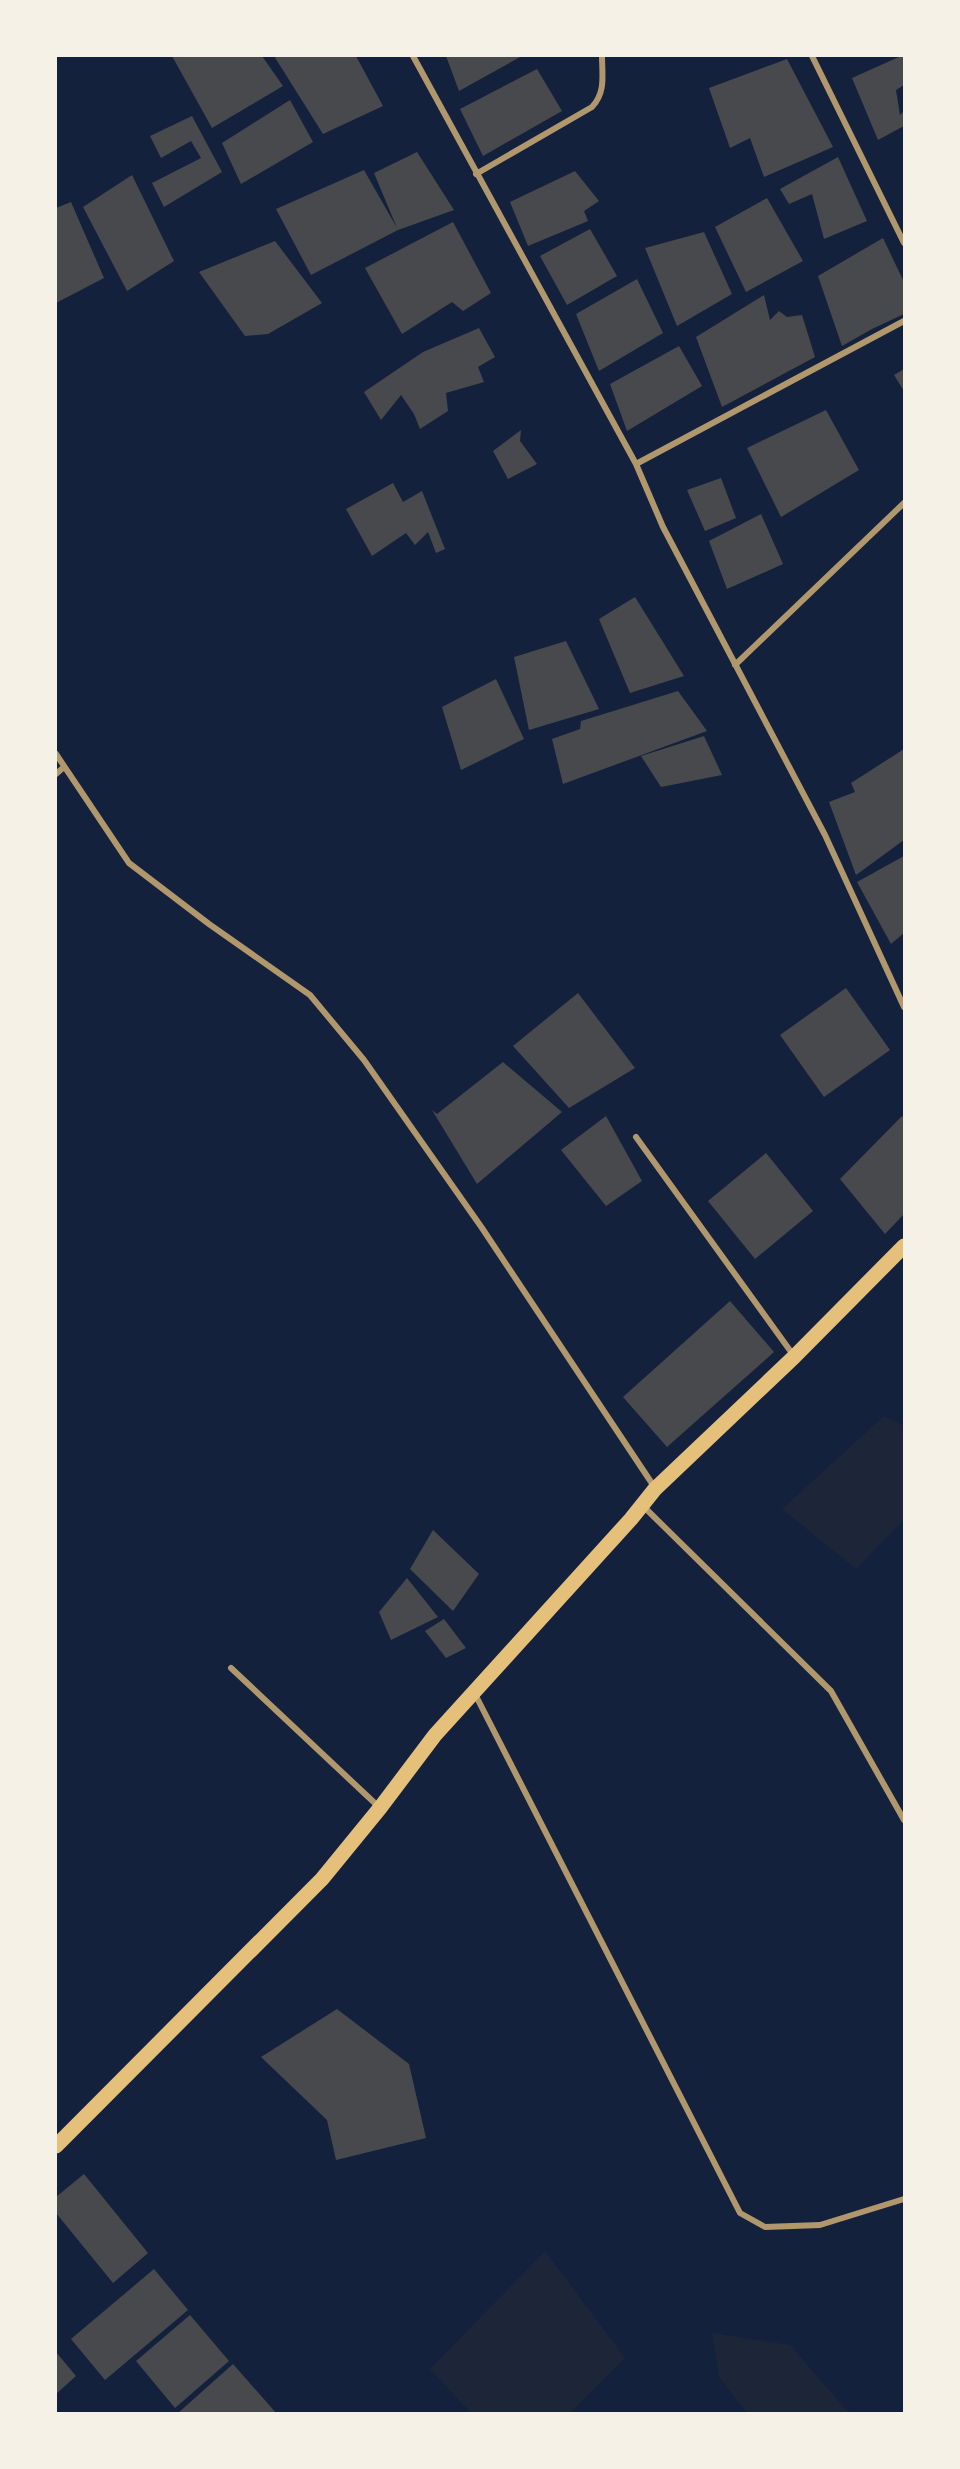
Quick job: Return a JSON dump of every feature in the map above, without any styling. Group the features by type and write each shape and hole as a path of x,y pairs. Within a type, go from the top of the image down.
{"main road":[{"path":"56,2146 322,1879 435,1735 655,1489 794,1357 904,1246"}],"street":[{"path":"413,56 636,465 663,527 825,835 904,1007"},
{"path":"476,174 592,107 599,99 603,88 602,56"},
{"path":"812,56 904,243"},
{"path":"636,465 904,321"},
{"path":"735,665 904,503"},
{"path":"56,754 129,863 208,924 310,995 357,1051 482,1228 655,1489"},
{"path":"56,774 64,767"},
{"path":"636,1137 794,1357"},
{"path":"642,1505 831,1691 904,1820"},
{"path":"231,1668 380,1808"},
{"path":"473,1691 740,2213 765,2228 820,2225 904,2199"}],"shaded area":[{"path":"884,1416 904,1426 904,1520 856,1569 782,1509"},
{"path":"545,2251 625,2358 570,2413 471,2413 430,2369"},
{"path":"712,2333 790,2345 849,2413 747,2413 719,2377"}],"building":[{"path":"172,56 262,56 283,86 212,128"},
{"path":"274,56 356,56 383,106 323,134"},
{"path":"446,56 522,56 459,91"},
{"path":"904,56 904,85 896,90 900,115 904,111 904,126 878,140 852,78"},
{"path":"787,59 833,147 764,177 750,138 730,148 709,88"},
{"path":"537,69 562,111 483,156 460,109"},
{"path":"290,100 313,142 241,184 222,143"},
{"path":"192,116 222,172 164,207 152,183 201,158 191,141 161,158 150,136"},
{"path":"417,152 454,210 398,230 311,275 276,209 364,170 397,228 374,173"},
{"path":"838,157 867,221 824,239 812,194 789,204 780,189"},
{"path":"575,171 599,201 584,211 588,221 528,246 510,202"},
{"path":"132,175 174,261 127,291 83,207"},
{"path":"767,198 803,261 746,292 715,227"},
{"path":"71,202 104,278 56,303 56,208"},
{"path":"453,222 491,293 463,311 452,302 402,334 365,268"},
{"path":"590,229 617,276 567,305 540,256"},
{"path":"704,232 732,294 677,326 645,248"},
{"path":"883,238 904,282 904,314 842,346 818,276"},
{"path":"275,241 322,303 268,334 245,336 199,272"},
{"path":"637,279 663,333 599,371 576,314"},
{"path":"764,295 770,320 779,311 787,317 802,315 815,357 722,407 696,337"},
{"path":"479,328 495,357 478,367 484,382 446,393 448,411 420,429 414,414 401,395 381,420 364,392 423,352"},
{"path":"679,346 702,386 627,431 610,384"},
{"path":"904,369 904,391 894,375"},
{"path":"826,410 859,470 781,517 747,448"},
{"path":"521,430 520,441 537,464 508,479 493,451"},
{"path":"721,478 736,518 705,531 687,490"},
{"path":"393,483 403,502 422,491 445,549 436,553 428,532 415,545 406,533 372,556 346,509"},
{"path":"761,514 783,564 727,589 709,541"},
{"path":"635,597 684,676 630,693 599,619"},
{"path":"566,641 599,709 529,730 514,657"},
{"path":"496,679 524,739 461,770 442,707"},
{"path":"678,691 707,731 563,784 552,739 580,729 581,721"},
{"path":"704,736 722,775 661,787 641,756"},
{"path":"904,749 904,840 856,875 829,802 855,792 851,783"},
{"path":"904,856 904,933 891,944 857,882"},
{"path":"846,988 890,1050 824,1097 780,1035"},
{"path":"578,993 635,1068 569,1108 513,1046"},
{"path":"503,1062 562,1112 477,1184 432,1110 437,1114"},
{"path":"606,1116 642,1181 606,1206 561,1150"},
{"path":"902,1116 904,1119 904,1214 885,1234 840,1179"},
{"path":"766,1153 813,1211 755,1259 708,1201"},
{"path":"730,1301 774,1352 667,1447 623,1397"},
{"path":"433,1530 479,1574 453,1611 410,1569"},
{"path":"407,1578 438,1617 391,1640 379,1612"},
{"path":"444,1619 466,1648 446,1658 425,1631"},
{"path":"337,2009 409,2064 426,2138 336,2160 327,2120 261,2057"},
{"path":"84,2174 148,2253 113,2283 56,2213 56,2197"},
{"path":"154,2269 188,2310 105,2380 71,2339"},
{"path":"190,2315 229,2361 175,2408 136,2361"},
{"path":"56,2352 76,2376 56,2394"},
{"path":"233,2364 277,2414 177,2414"}]}
